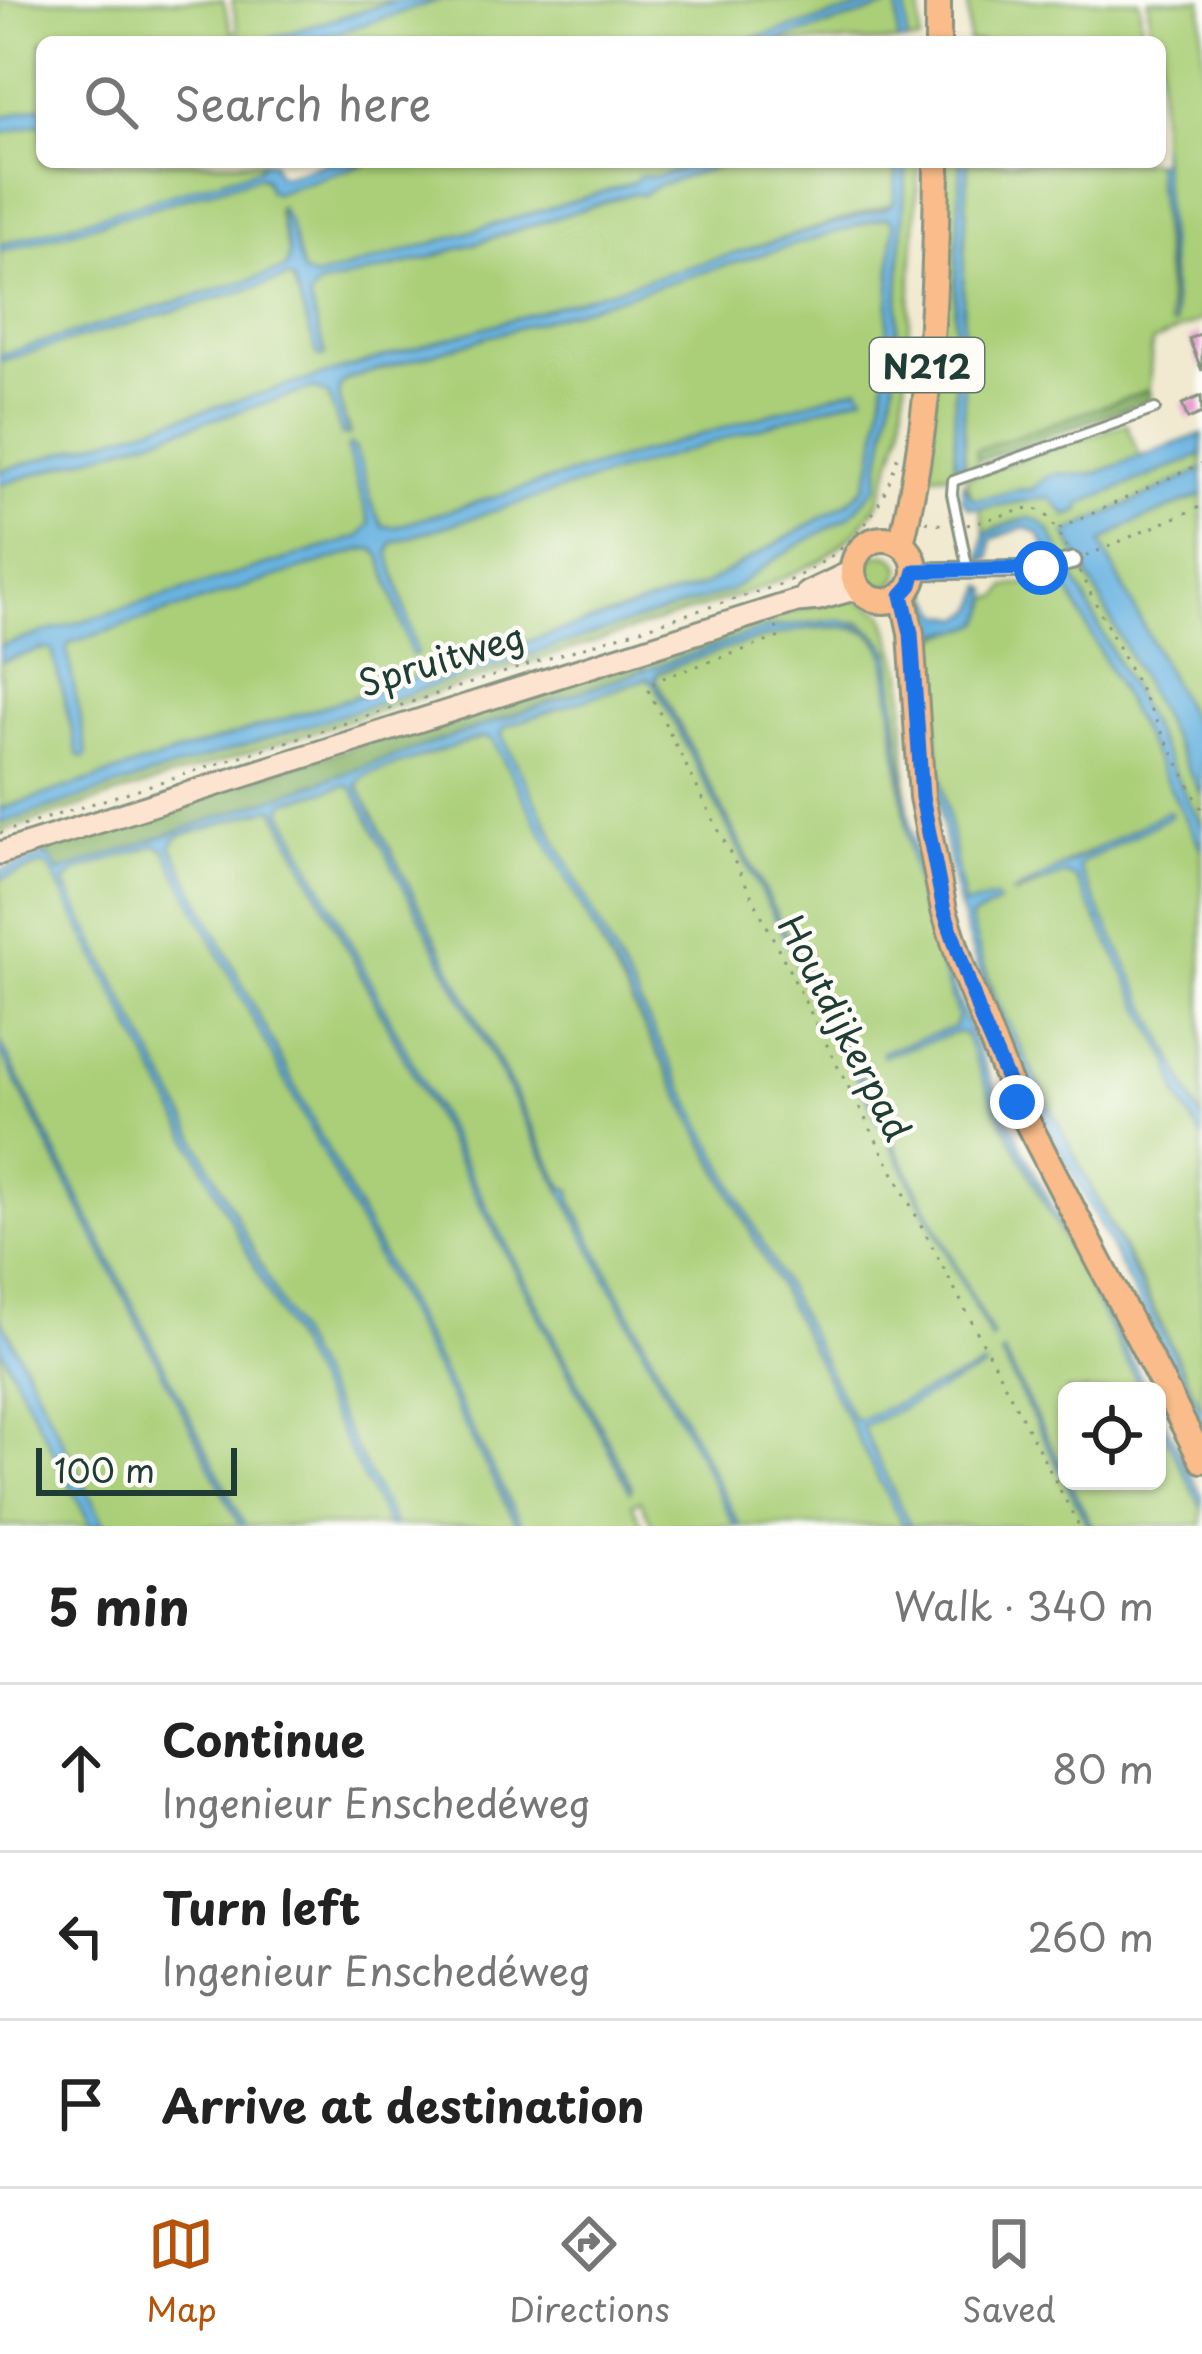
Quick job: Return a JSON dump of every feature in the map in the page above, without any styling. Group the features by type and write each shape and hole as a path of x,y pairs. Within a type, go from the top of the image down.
{"main road":[{"path":"938,0 938,36"},
{"name":"N212","path":"894,542 901,494 914,471 920,439 936,258 937,168"},
{"path":"894,542 909,552 915,571 911,585 894,598 873,599 856,580 861,549 894,542"},
{"name":"Spruitweg","path":"0,853 797,601 819,599 856,580"},
{"path":"894,598 911,633 928,835 962,970 1017,1102 1202,1460"}],"street":[{"path":"915,571 1049,568 1076,560"}],"lane":[{"path":"969,572 951,487 958,478 1155,409"}],"path":[{"name":"Spruitweg","path":"0,833 768,590 824,561 879,508 902,440"},
{"path":"1057,530 1202,464"},
{"path":"1076,560 1202,506"},
{"path":"958,527 1033,507 1044,513 1076,560 1202,810"},
{"name":"Houtdijkerpad","path":"775,623 780,638 649,685 838,1067 1078,1526"}],"green space":[{"path":"0,0 223,0 232,33 238,31 232,0 397,0 280,36 36,36 36,108 0,118"},
{"path":"440,0 889,0 762,36 328,36"},
{"path":"906,0 920,0 920,36 907,36"},
{"path":"968,0 1139,0 1142,36 969,36"},
{"path":"1148,0 1202,0 1202,320 1152,342 1149,390 977,450 978,461 967,472 930,475 945,168 961,168 955,464 964,464 968,168 1156,168 1170,324 1175,323 1162,168 1166,168 1166,36 1151,36"},
{"path":"894,5 898,9 898,36 793,36"},
{"path":"36,125 36,168 260,168 0,245 0,134"},
{"path":"352,168 685,168 656,177 641,175 633,183 316,278 303,273 277,208 289,255 286,269 0,355 0,252 261,176 275,193"},
{"path":"712,168 897,168 894,203 665,276 0,471 0,361 287,278 293,280 321,357 325,353 309,298 318,286 429,258 634,193 642,195"},
{"path":"906,168 919,168 902,428 879,502 858,530 824,559 759,589 0,832 0,824 730,591 877,486 894,383"},
{"path":"886,217 894,222 884,389 873,462 865,486 847,503 703,586 0,809 0,662 52,650 58,672 69,643 77,638 364,549 374,549 381,557 415,656 389,553 392,543 859,387 395,527 384,527 377,518 355,447 347,449 370,524 359,537 0,646 0,485 314,388 328,395 342,435 350,434 338,397 339,386 348,379"},
{"path":"1149,390 1150,400 978,461 976,450"},
{"path":"1126,424 1141,459 1077,478 1056,474 1031,490 972,499 966,478"},
{"path":"1202,455 1202,470 1066,533 1202,796 1202,827 1050,531 1027,520 985,533 980,508 1050,497 1067,516 1080,511 1079,504"},
{"path":"1202,495 1202,741 1101,542"},
{"path":"884,554 895,559 900,570 895,581 884,586 873,581 868,570 873,559"},
{"path":"1061,576 1202,850 1202,1122 1079,868 1171,813 1071,860 1014,896 1064,874 1076,878 1171,1065 1178,1096 1202,1138 1202,1410 1141,1282 1006,1025 970,926 970,919 998,903 995,898 965,906 945,808 932,641 977,625 989,599 1000,596 1006,587"},
{"path":"926,583 930,595 929,726 911,600"},
{"path":"851,596 884,614 903,674 907,802 890,652 861,622 777,628 644,670 641,654"},
{"path":"843,627 871,633 885,652 901,791 922,909 958,1016 955,1027 883,1052 883,1056 958,1031 965,1034 994,1105 1137,1382 1058,1382 1058,1460 1001,1355 1058,1467 1058,1490 1070,1490 1088,1526 910,1526 862,1427 984,1367 859,1420 853,1418 501,734 506,726 648,678 656,686 991,1338 869,1096 860,1063 851,1060 655,677 699,657 794,630"},
{"path":"641,654 644,670 59,872 36,849"},
{"path":"482,737 492,739 510,769 903,1526 740,1526 573,1203 571,1190 563,1187 357,784 366,775"},
{"path":"347,785 735,1526 653,1526 640,1500 632,1504 643,1526 522,1526 171,846 178,836 273,807 630,1491 632,1487 282,810 286,802"},
{"path":"156,845 165,849 517,1526 395,1526 64,883 77,871"},
{"path":"42,865 50,868 388,1526 245,1526 0,1041 0,879"},
{"path":"0,1050 240,1526 105,1526 0,1316"},
{"path":"0,1347 91,1526 0,1526"},
{"path":"1166,1438 1202,1508 1202,1526 1092,1526 1074,1490 1166,1490"}],"water":[{"path":"397,0 440,0 328,36 280,36"},
{"path":"889,0 906,0 907,36 898,36 894,5 793,36 762,36"},
{"path":"36,108 36,125 0,134 0,118"},
{"path":"274,168 277,175 286,176 311,168 352,168 275,193 260,176 0,252 0,245"},
{"path":"685,168 712,168 642,195 633,193 429,258 318,286 309,299 322,357 293,280 287,278 0,361 0,355 286,269 289,255 279,205 289,222 303,273 316,278 633,183 641,175 656,177"},
{"path":"897,168 906,168 894,383 877,486 850,516 730,591 0,824 0,809 703,586 847,503 865,486 873,462 884,389 894,222 886,217 348,379 338,397 348,436 342,435 328,395 314,388 0,485 0,471 888,208 894,202"},
{"path":"961,168 968,168 964,464 959,467 955,465"},
{"path":"1156,168 1162,168 1174,326"},
{"path":"859,387 864,395 392,543 389,553 415,656 381,557 374,549 364,549 70,643 67,650 84,758 78,755 52,650 0,662 0,646 359,537 370,524 347,449 350,444 378,517 384,526 395,527"},
{"path":"1202,434 1202,455 1080,504 1080,511 1067,516 1050,497 980,508 969,507 962,499 963,483 972,498 1031,490 1052,475 1096,473"},
{"path":"1202,470 1202,495 1127,526 1101,543 1202,741 1202,796 1066,533"},
{"path":"1028,518 1045,526 1061,553 1052,559 1039,534 1025,527 991,539 990,558 981,560 985,533"},
{"path":"1070,570 1202,827 1202,850 1061,576"},
{"path":"984,586 989,590 983,621 942,633 932,642 938,759 964,906 995,898 998,903 970,919 991,989 1202,1410 1202,1428 1014,1055 983,981 959,905 933,751 930,595 942,614 963,618 977,609"},
{"path":"838,620 855,623 879,638 890,652 914,844 948,970 1025,1154 1143,1382 1137,1382 994,1105 965,1034 958,1032 883,1056 882,1052 954,1027 958,1017 911,860 885,653 870,634 848,627 795,631 703,656 658,672 655,678 851,1060 867,1063 859,1071 869,1096 991,1339 655,686 648,678 506,726 501,734 853,1418 859,1420 984,1366 862,1427 910,1526 903,1526 492,739 482,737 366,775 357,785 740,1526 735,1526 353,789 346,785 286,802 282,810 632,1487 630,1491 274,807 178,836 171,846 522,1526 517,1526 165,850 155,845 77,871 64,882 395,1526 388,1526 50,868 42,865 0,879 0,871 42,856 49,857 60,872 767,628"},
{"path":"1168,811 1171,816 1079,868 1202,1122 1202,1138 1178,1096 1171,1065 1076,878 1064,874 1011,894"},
{"path":"0,1041 245,1526 240,1526 0,1050"},
{"path":"0,1316 105,1526 91,1526 0,1347"},
{"path":"1003,1352 1058,1467 1001,1355"},
{"path":"1166,1426 1202,1496 1202,1508 1166,1438"},
{"path":"1070,1490 1092,1526 1088,1526"}],"building":[{"path":"1202,333 1202,371 1189,339"},
{"path":"1201,396 1202,413 1188,419 1182,404"}],"route":[{"path":"1017,1102 962,970 931,854 917,754 911,633 902,595 915,571 1041,568"}]}
